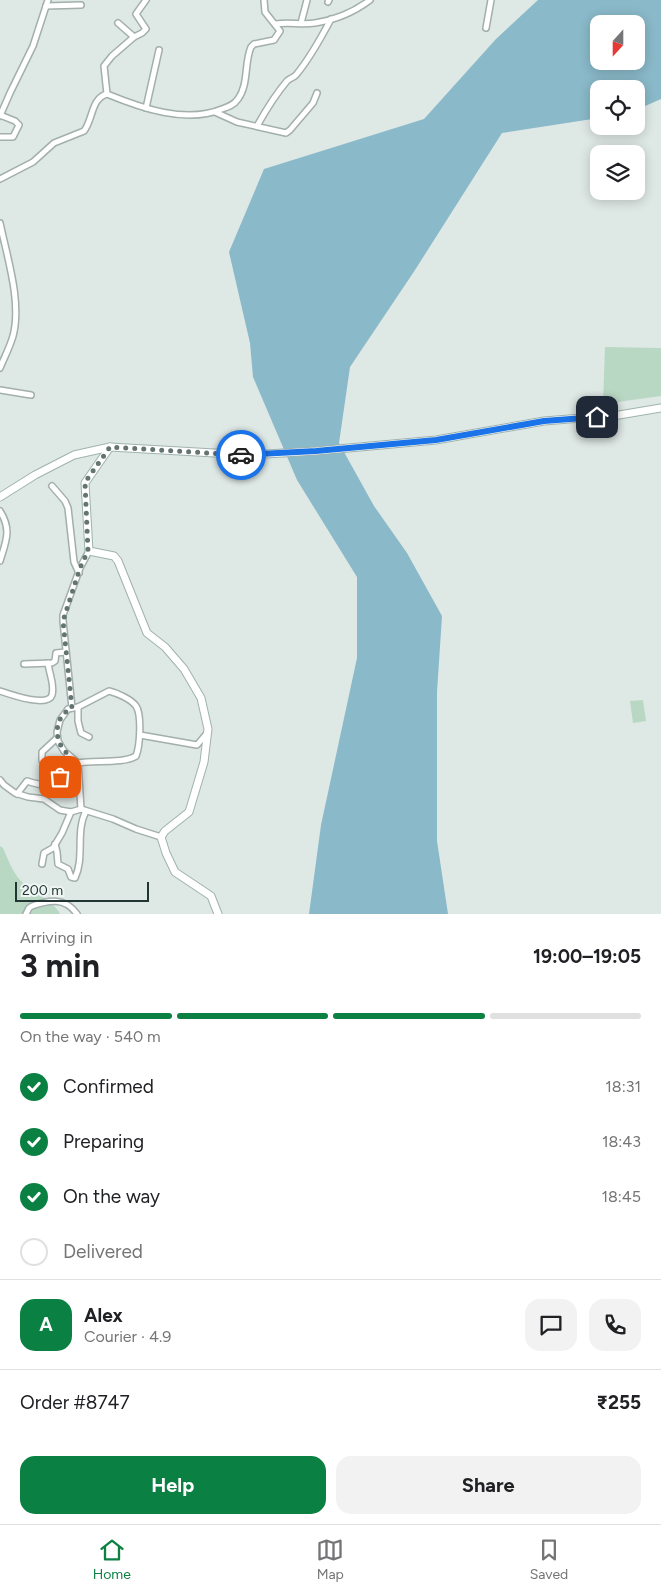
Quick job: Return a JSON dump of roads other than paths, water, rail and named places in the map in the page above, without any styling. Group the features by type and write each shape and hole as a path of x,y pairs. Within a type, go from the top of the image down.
{"main road":[{"path":"0,496 74,455 110,447 249,455 436,440 544,421 619,415 661,408"},
{"path":"110,447 85,483 88,551 112,555 118,561 147,633 165,647 184,669 201,698 208,732 204,762 189,812 165,830 161,837 175,872 211,896 218,914"}],"street":[{"path":"0,137 13,137 18,124 15,121 0,116 33,46 48,0"},
{"path":"107,94 104,66 112,56 145,30 144,25 136,14 146,0"},
{"path":"0,179 33,162 54,143 84,131 96,103 103,95 107,94 146,108 197,116 231,106 242,93 251,47 254,44 274,40 280,31 265,12 264,0"},
{"path":"301,22 306,0"},
{"path":"276,24 314,23 331,19 358,9 370,0"},
{"path":"486,28 491,0"},
{"path":"46,6 81,6"},
{"path":"257,126 270,103 289,79 294,77 308,58 331,19"},
{"path":"118,23 134,37"},
{"path":"146,108 159,50"},
{"path":"215,112 228,119 286,133 301,118 317,93"},
{"path":"0,222 15,296 16,318 13,337 0,368"},
{"path":"0,390 31,394"},
{"path":"52,486 65,501 68,508 74,562 79,573"},
{"path":"0,511 8,527 7,539 0,561"},
{"path":"88,551 63,615 66,652 75,708 81,733 89,737"},
{"path":"24,664 48,664 54,662 57,652 66,652"},
{"path":"0,690 41,701 49,699 52,684 48,664"},
{"path":"55,844 58,864 68,869 70,877 75,878 77,874 80,823 83,810 78,763 76,759 61,747 57,738 60,720 66,712 106,692 114,692 127,698 137,706 140,735 137,755 134,758 123,762 94,760 78,763"},
{"path":"140,735 195,745 208,732"},
{"path":"42,760 42,752 57,738"},
{"path":"17,794 25,782 42,786 53,784 60,777 68,754"},
{"path":"0,780 17,794 44,798 57,808 71,812 83,810 161,837"},
{"path":"42,864 44,852 52,849 62,833 71,812"},
{"path":"26,914 32,906 57,900 66,904 77,914"}],"water":[{"path":"538,0 661,0 661,99 645,106 645,80 590,80 590,119 502,133 415,270 350,367 339,443 374,506 407,553 442,616 437,692 437,841 448,914 309,914 321,825 357,658 357,577 297,480 253,377 250,343 229,252 264,169 424,119 496,39"}]}
